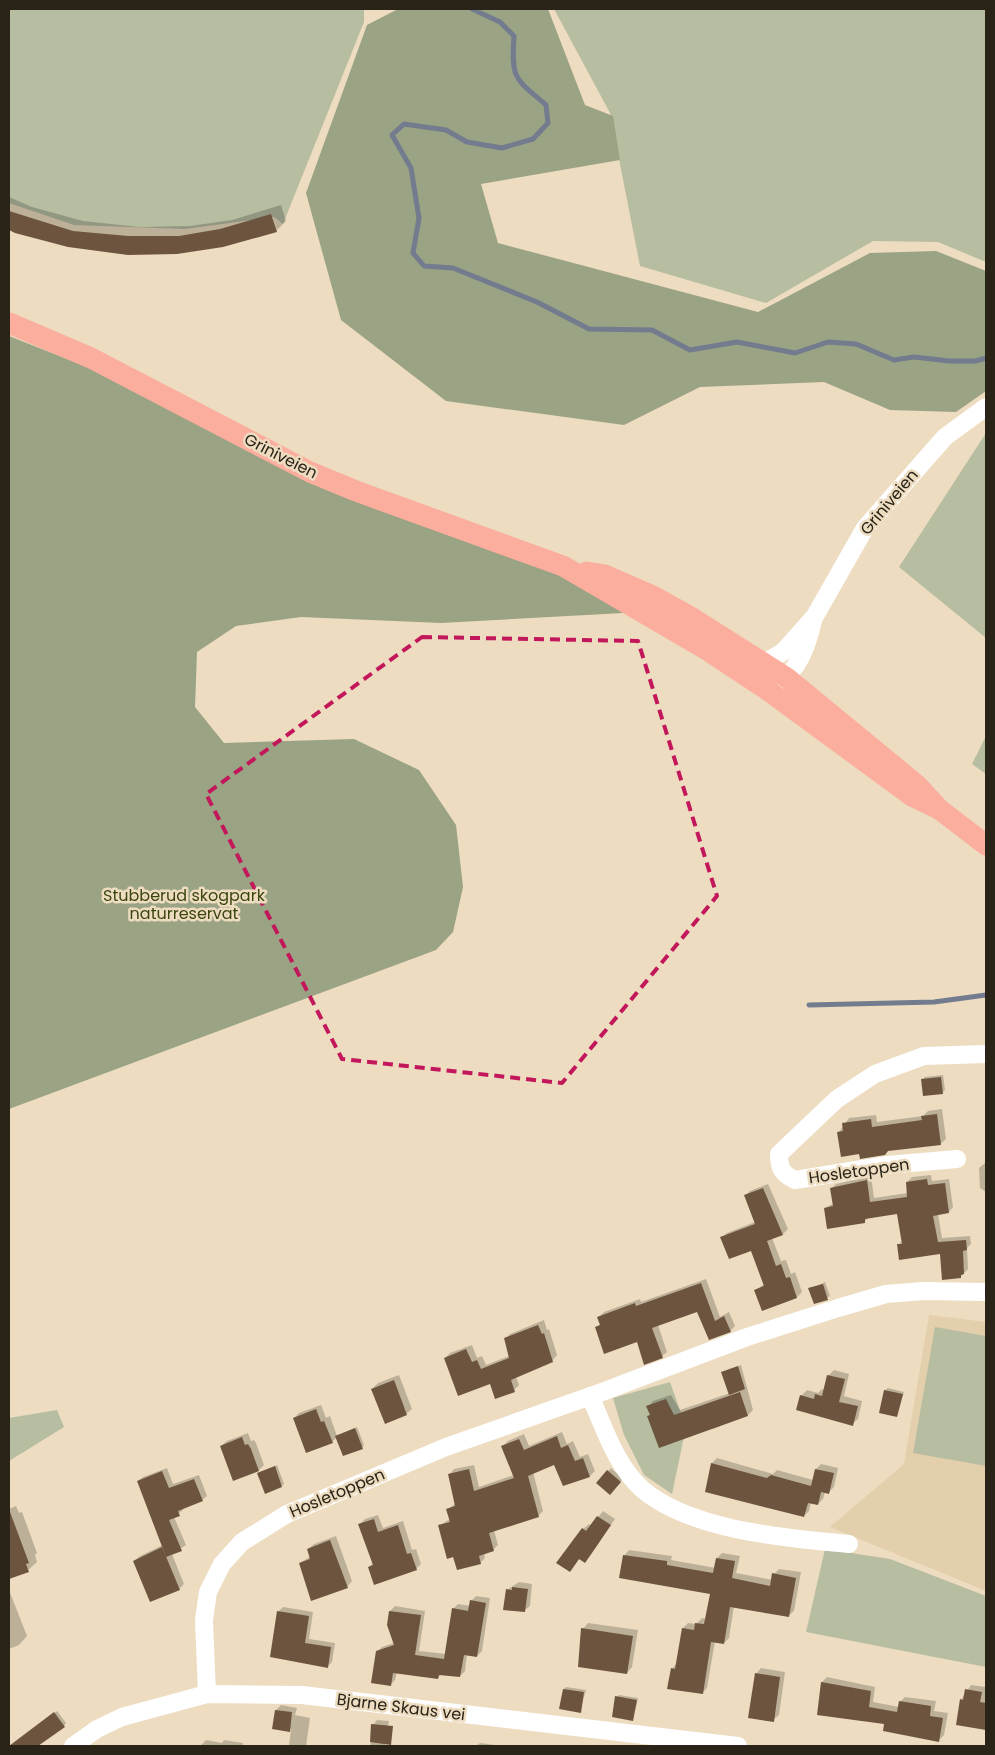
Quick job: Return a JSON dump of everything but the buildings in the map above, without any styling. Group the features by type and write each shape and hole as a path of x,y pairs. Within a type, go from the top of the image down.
{"main road":[{"name":"Griniveien","path":"9,323 91,358 310,472 356,491 563,566 605,576 646,593 694,619 787,678 918,786 940,809 986,845"},
{"name":"Griniveien","path":"563,566 646,613 766,689 912,796 940,809"}],"street":[{"name":"Griniveien","path":"764,663 783,652 815,616 865,528 945,437 986,406"},
{"name":"Griniveien","path":"766,689 787,678 805,651 815,616"},
{"name":"Hosletoppen","path":"957,1159 887,1165 795,1180 785,1176 779,1167 779,1154 837,1099 876,1074 924,1056 986,1054"},
{"name":"Hosletoppen","path":"207,1694 204,1620 208,1592 222,1564 242,1542 287,1514 446,1446 590,1396 747,1337 886,1294 923,1291 986,1292"},
{"path":"590,1396 623,1465 642,1489 674,1508 725,1527 794,1538 849,1544"},
{"name":"Bjarne Skaus vei","path":"73,1746 96,1729 122,1717 207,1694 302,1695 738,1746"}],"highlighted area":[{"path":"422,637 638,641 717,896 562,1083 342,1059 206,794"}],"shaded area":[{"path":"929,1315 986,1322 986,1591 830,1527 904,1464"}],"green space":[{"path":"9,9 364,9 364,22 283,224 274,217 185,229 74,225 9,203"},
{"path":"398,9 548,9 585,105 613,116 620,160 481,184 498,243 758,312 870,253 936,251 986,271 986,391 956,412 890,410 824,382 700,387 624,425 446,401 341,320 306,193 367,25"},
{"path":"554,9 986,9 986,262 938,242 873,241 766,303 640,266 610,113"},
{"name":"Stubberud skogpark naturreservat","path":"9,336 138,387 619,597 623,613 441,623 301,617 236,626 197,652 195,707 224,743 354,739 419,770 456,825 463,887 453,932 436,950 9,1109"},
{"path":"986,433 986,638 899,567"},
{"path":"986,736 986,774 972,764"},
{"path":"935,1327 986,1336 986,1466 913,1453"},
{"path":"670,1382 686,1427 672,1494 644,1475 624,1435 613,1398"},
{"path":"57,1410 64,1427 9,1461 9,1418"},
{"path":"825,1549 890,1559 986,1596 986,1667 806,1632"}],"waterway":[{"path":"472,9 500,22 514,36 513,62 517,77 521,83 546,105 548,123 533,139 502,148 467,142 446,130 404,124 392,135 411,168 419,218 413,253 424,266 453,268 537,302 589,329 652,330 690,350 737,342 795,353 828,342 856,344 894,360 914,357 949,361 976,361 986,358"},
{"path":"809,1005 934,1002 986,995"}]}
